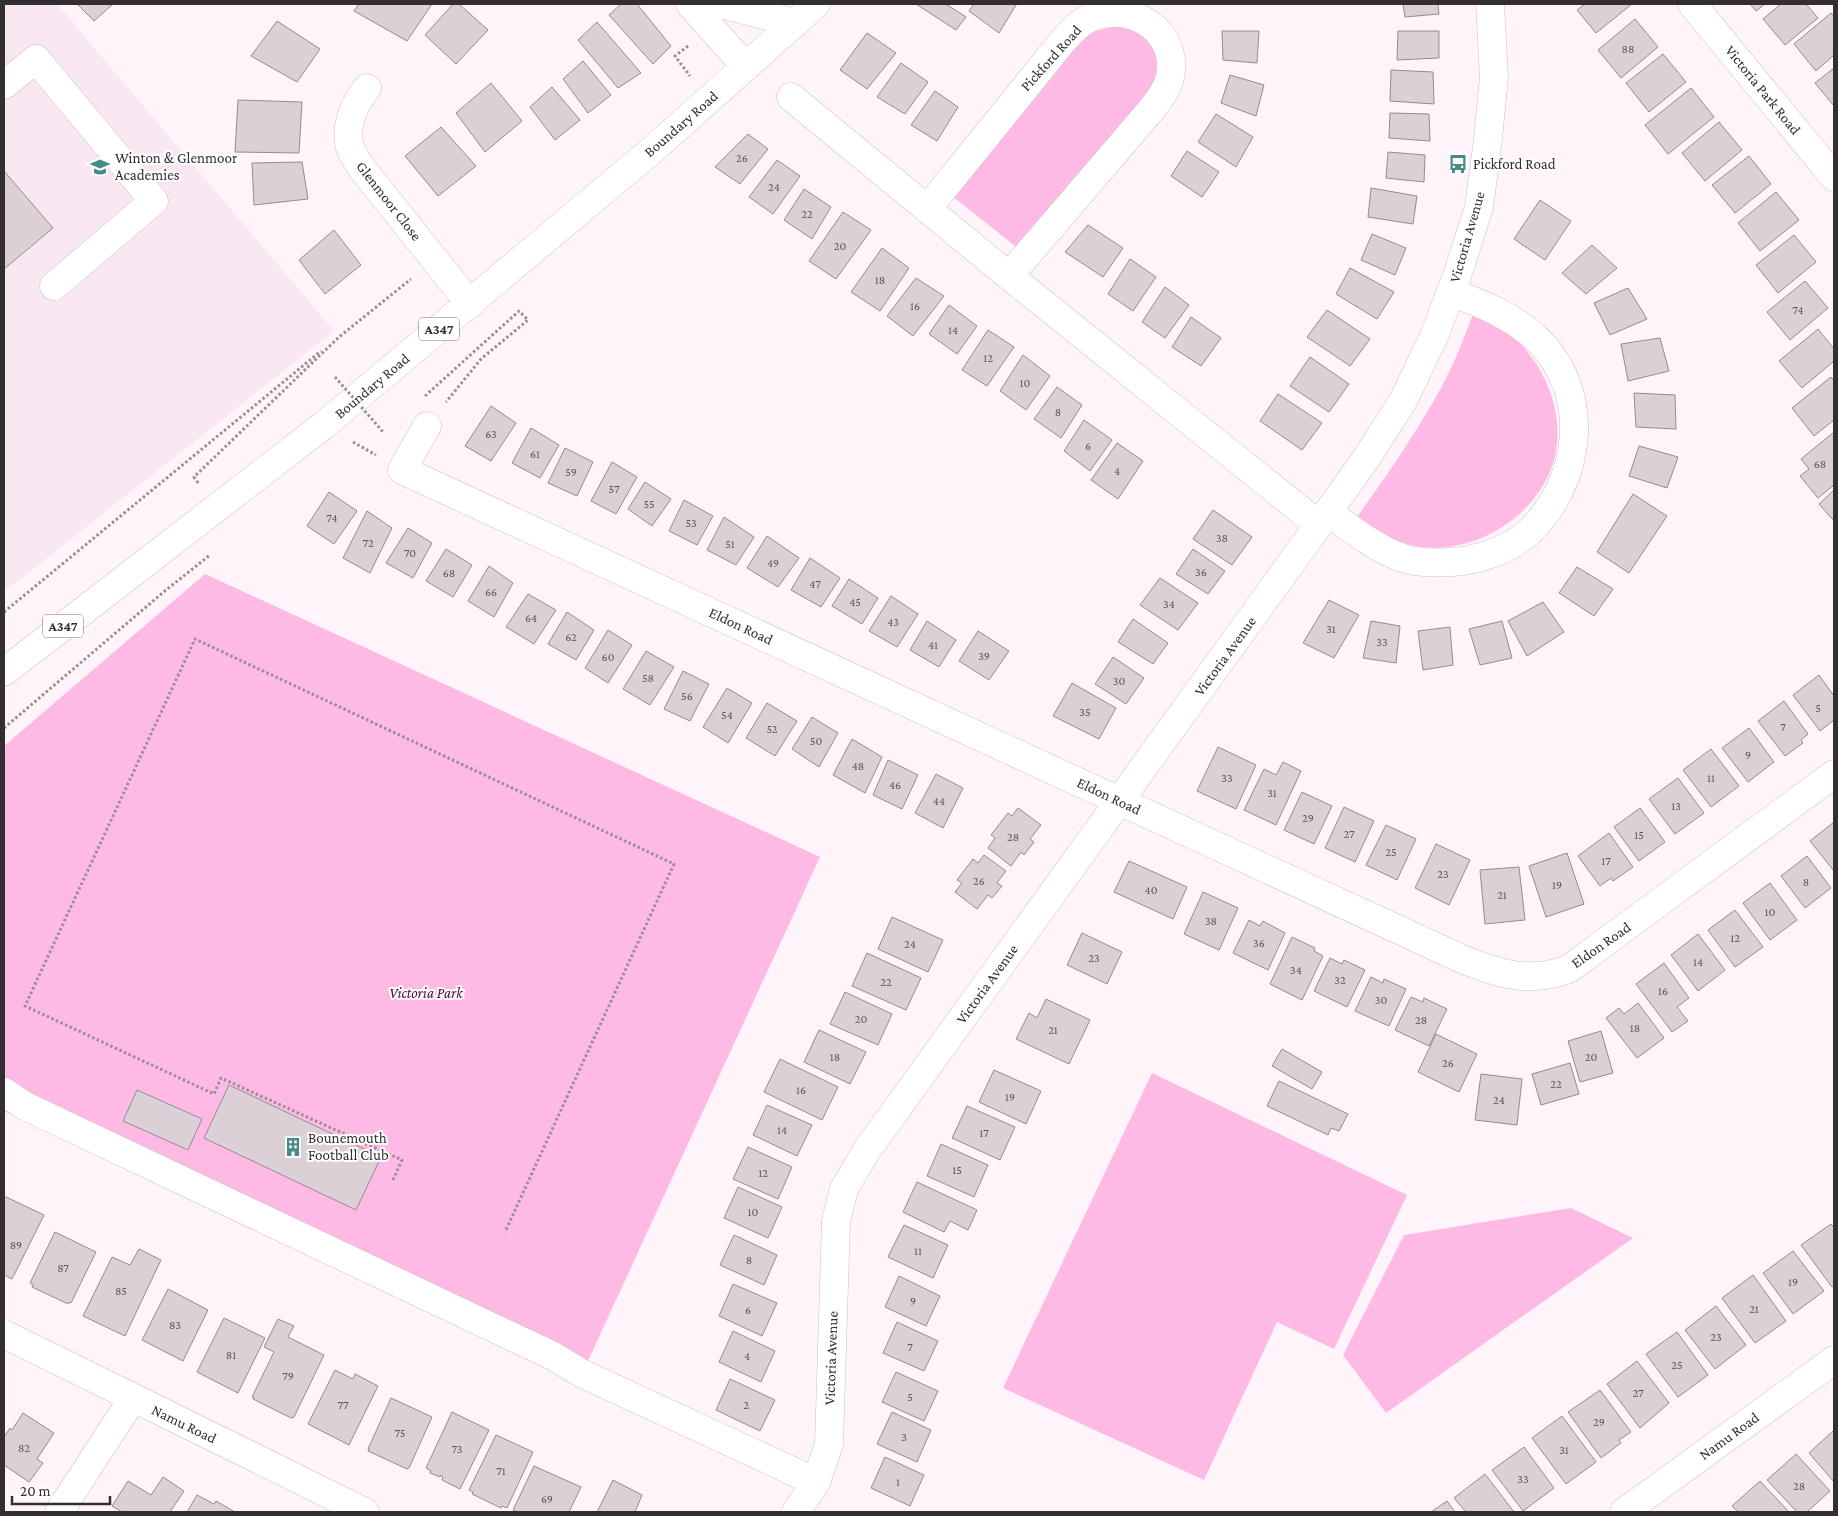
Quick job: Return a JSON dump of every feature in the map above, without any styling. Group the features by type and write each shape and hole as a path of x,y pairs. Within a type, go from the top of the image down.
{"street":[{"path":"690,4 716,16 795,22"},
{"name":"Boundary Road","path":"4,672 324,425 651,151 816,4"},
{"name":"Victoria Avenue","path":"796,1512 816,1482 829,1444 836,1222 844,1189 867,1150 1324,518 1403,401 1435,334 1452,292 1479,206 1494,77 1490,4"},
{"name":"Victoria Park Road","path":"1692,4 1834,177"},
{"name":"Pickford Road","path":"926,208 1078,25 1097,15 1116,12 1142,18 1151,25 1159,32 1168,48 1171,70 1166,90 1009,276"},
{"path":"716,16 746,67"},
{"path":"4,85 36,59 154,201 54,286"},
{"name":"Glenmoor Close","path":"367,88 356,102 350,124 349,142 355,157 363,170 470,304"},
{"path":"791,97 1009,276 1324,518"},
{"name":"Victoria Avenue","path":"1324,518 1403,558 1434,563 1467,561 1496,552 1527,534 1546,513 1562,486 1572,458 1576,427 1570,392 1556,364 1538,340 1518,324 1496,310 1452,292"},
{"name":"Eldon Road","path":"427,426 402,470 1462,959 1496,972 1530,977 1565,970 1834,774"},
{"path":"4,1092 25,1106 553,1356 581,1373 816,1482"},
{"name":"Namu Road","path":"4,1334 365,1512"},
{"name":"Namu Road","path":"1624,1512 1834,1360"},
{"path":"59,1512 133,1398"}],"path":[{"path":"4,612 435,260"},
{"path":"419,401 519,310 528,320 480,358 427,426"},
{"path":"202,488 194,477 339,337"},
{"path":"327,383 335,377 384,433 391,427"},
{"path":"393,1180 402,1160 222,1078 214,1094 25,1006 195,639 674,864 505,1232"}],"shaded area":[{"name":"Winton & Glenmoor Academies","path":"4,4 57,4 334,331 4,592"}],"green space":[{"path":"1119,26 1142,34 1154,50 1157,71 1151,95 1019,249 952,196 1074,46 1095,31"},
{"path":"1474,312 1494,322 1511,335 1527,351 1540,369 1555,411 1557,434 1555,456 1547,477 1536,496 1520,513 1502,527 1482,538 1460,545 1437,548 1407,544 1385,534 1357,517 1401,453 1442,386"},
{"name":"Victoria Park","path":"205,574 820,857 587,1363 576,1383 4,1111 4,746"},
{"path":"1152,1073 1407,1195 1334,1349 1277,1322 1204,1480 1003,1388"},
{"path":"1571,1208 1633,1238 1386,1413 1343,1355 1404,1235"}],"building":[{"path":"77,4 113,4 94,21"},
{"path":"359,4 432,4 407,41 354,11"},
{"path":"453,4 459,4 488,30 456,64 425,35"},
{"path":"621,4 637,4 671,46 653,64 609,15"},
{"path":"916,4 946,4 966,17 956,30"},
{"path":"974,4 1016,5 999,33 969,11"},
{"path":"1403,4 1438,4 1439,14 1405,17"},
{"path":"1585,4 1632,4 1596,33 1577,10"},
{"path":"1750,4 1765,4 1756,11"},
{"path":"1781,4 1806,4 1818,18 1785,45 1763,19"},
{"path":"1831,13 1834,17 1834,55 1816,71 1794,44"},
{"path":"1635,19 1658,47 1621,78 1598,50"},
{"path":"277,21 320,49 297,82 251,56"},
{"path":"597,22 641,73 618,88 578,40"},
{"path":"1222,31 1259,31 1257,63 1223,60"},
{"path":"1398,31 1439,31 1439,58 1397,60"},
{"path":"867,33 896,53 867,89 840,70"},
{"path":"1663,54 1686,82 1649,112 1626,83"},
{"path":"583,61 611,95 588,113 563,79"},
{"path":"901,63 928,82 905,114 877,97"},
{"path":"1834,68 1834,106 1815,83"},
{"path":"1391,70 1433,72 1434,104 1390,101"},
{"path":"1230,75 1264,85 1256,116 1221,103"},
{"path":"491,83 522,121 485,152 456,113"},
{"path":"552,87 580,120 555,140 530,107"},
{"path":"1691,88 1714,117 1668,154 1645,125"},
{"path":"935,91 958,107 937,141 911,125"},
{"path":"238,100 302,102 299,153 235,152"},
{"path":"1390,113 1429,114 1430,141 1389,138"},
{"path":"1216,114 1253,137 1236,167 1198,142"},
{"path":"1719,122 1742,150 1705,181 1682,153"},
{"path":"441,127 476,166 438,196 405,156"},
{"path":"748,134 768,149 740,184 715,167"},
{"path":"1187,151 1219,172 1202,197 1171,176"},
{"path":"1388,152 1425,155 1424,182 1386,178"},
{"path":"1749,156 1771,184 1735,213 1712,185"},
{"path":"777,160 800,176 773,214 749,197"},
{"path":"302,162 308,199 254,205 252,163"},
{"path":"4,171 53,228 4,269"},
{"path":"1371,188 1417,196 1413,224 1368,217"},
{"path":"804,189 831,207 812,239 784,220"},
{"path":"1776,192 1799,220 1760,251 1738,223"},
{"path":"1540,200 1571,221 1545,260 1514,239"},
{"path":"843,212 871,230 836,279 809,261"},
{"path":"1088,225 1123,248 1103,277 1065,252"},
{"path":"334,230 361,265 325,294 299,260"},
{"path":"1372,234 1406,248 1395,275 1361,260"},
{"path":"1794,235 1816,262 1778,293 1756,265"},
{"path":"1592,245 1617,268 1586,294 1562,273"},
{"path":"882,248 909,268 880,311 851,292"},
{"path":"1130,259 1156,277 1133,311 1108,294"},
{"path":"1350,268 1394,292 1377,319 1336,294"},
{"path":"916,278 944,296 913,336 887,316"},
{"path":"1805,281 1828,308 1790,340 1767,312"},
{"path":"1165,287 1189,305 1165,338 1142,322"},
{"path":"1628,288 1647,319 1610,335 1594,303"},
{"path":"949,305 977,326 957,354 929,334"},
{"path":"1327,310 1370,339 1350,366 1307,337"},
{"path":"1191,317 1221,338 1201,366 1172,347"},
{"path":"1818,329 1834,349 1834,361 1802,388 1779,361"},
{"path":"988,330 1014,347 987,386 962,370"},
{"path":"1660,338 1669,371 1628,381 1621,344"},
{"path":"1023,355 1050,376 1026,410 1000,391"},
{"path":"1310,357 1349,384 1329,412 1290,386"},
{"path":"1831,377 1834,381 1834,420 1814,436 1792,408"},
{"path":"1057,387 1082,405 1061,438 1034,419"},
{"path":"1634,393 1675,395 1676,429 1636,427"},
{"path":"1278,394 1322,423 1302,450 1260,421"},
{"path":"491,406 516,423 491,461 465,446"},
{"path":"1084,420 1112,440 1090,471 1064,451"},
{"path":"531,428 559,445 540,478 512,463"},
{"path":"1834,432 1834,485 1818,498 1800,476 1809,469 1801,459"},
{"path":"1117,443 1143,461 1118,499 1091,480"},
{"path":"1639,446 1678,457 1667,488 1629,476"},
{"path":"565,448 593,462 577,496 548,483"},
{"path":"612,462 637,477 616,514 591,501"},
{"path":"645,482 671,499 652,526 628,509"},
{"path":"1834,490 1834,521 1819,504"},
{"path":"329,492 357,511 334,544 307,526"},
{"path":"1633,494 1667,516 1629,573 1597,552"},
{"path":"684,500 713,516 697,545 669,531"},
{"path":"1213,510 1252,537 1232,565 1193,539"},
{"path":"367,511 392,528 370,573 343,558"},
{"path":"724,517 754,537 736,565 707,550"},
{"path":"408,528 432,543 413,578 386,563"},
{"path":"767,536 799,558 778,587 747,568"},
{"path":"446,549 472,565 453,597 426,581"},
{"path":"1193,549 1225,571 1208,594 1176,574"},
{"path":"810,558 840,578 821,607 791,590"},
{"path":"489,566 513,583 494,617 468,601"},
{"path":"1577,567 1613,589 1594,616 1559,593"},
{"path":"1160,578 1198,603 1178,630 1140,605"},
{"path":"849,579 878,598 862,624 832,606"},
{"path":"528,594 556,610 534,644 506,627"},
{"path":"891,596 918,614 897,647 869,631"},
{"path":"1329,600 1359,615 1334,658 1303,643"},
{"path":"1543,602 1564,632 1527,656 1508,621"},
{"path":"567,612 594,630 576,660 548,644"},
{"path":"1133,619 1168,643 1153,664 1118,642"},
{"path":"927,621 956,640 939,667 910,650"},
{"path":"1371,621 1400,626 1396,663 1363,658"},
{"path":"1502,621 1512,658 1480,665 1469,629"},
{"path":"1450,627 1453,665 1423,670 1418,631"},
{"path":"608,630 632,645 608,683 585,668"},
{"path":"978,631 1009,651 989,680 959,661"},
{"path":"646,651 674,667 650,705 623,689"},
{"path":"1113,657 1144,678 1126,704 1095,684"},
{"path":"683,671 709,684 690,721 664,709"},
{"path":"1819,675 1834,696 1834,720 1820,731 1793,695"},
{"path":"1072,683 1116,708 1099,739 1053,716"},
{"path":"727,688 752,703 728,743 703,727"},
{"path":"1784,701 1808,734 1801,740 1803,743 1785,756 1758,721"},
{"path":"767,703 797,721 775,756 746,738"},
{"path":"812,717 838,733 819,767 792,749"},
{"path":"1749,728 1774,762 1748,782 1722,748"},
{"path":"852,739 882,757 865,793 833,775"},
{"path":"1218,747 1256,765 1236,809 1197,791"},
{"path":"1711,749 1739,786 1711,807 1683,770"},
{"path":"888,760 918,775 902,809 873,795"},
{"path":"1283,762 1301,771 1276,825 1244,810 1264,769 1276,775"},
{"path":"936,774 963,788 943,828 915,813"},
{"path":"1678,778 1704,813 1675,834 1649,799"},
{"path":"1302,792 1332,806 1314,844 1284,830"},
{"path":"1344,807 1374,821 1355,862 1325,848"},
{"path":"1018,808 1041,825 1030,839 1034,842 1024,855 1021,852 1011,866 988,848 995,838 991,835 1008,813 1012,816"},
{"path":"1640,808 1665,842 1639,861 1614,827"},
{"path":"1834,822 1834,871 1810,841"},
{"path":"1386,825 1416,839 1397,880 1366,865"},
{"path":"1609,833 1633,867 1613,881 1611,878 1600,886 1578,856"},
{"path":"1436,844 1470,860 1449,905 1415,888"},
{"path":"1567,853 1584,904 1546,917 1529,866"},
{"path":"984,855 1006,871 997,883 1002,886 992,898 988,895 977,909 955,892 962,883 957,880 973,859 978,863"},
{"path":"1807,856 1831,888 1805,908 1781,876"},
{"path":"1129,861 1187,887 1173,919 1114,892"},
{"path":"1519,867 1525,920 1485,924 1480,870"},
{"path":"1770,883 1797,920 1770,940 1743,903"},
{"path":"1203,892 1238,908 1219,950 1184,934"},
{"path":"1735,910 1763,947 1735,967 1708,930"},
{"path":"892,917 943,940 928,972 878,949"},
{"path":"1249,920 1260,926 1263,921 1285,933 1268,970 1233,953"},
{"path":"1082,933 1122,952 1107,984 1067,965"},
{"path":"1698,934 1725,970 1698,991 1671,955"},
{"path":"1292,937 1315,948 1314,951 1323,956 1302,1000 1270,984"},
{"path":"867,953 921,978 906,1010 852,986"},
{"path":"1330,958 1342,964 1344,960 1365,970 1347,1007 1314,991"},
{"path":"1664,963 1689,998 1677,1007 1688,1021 1672,1032 1636,984"},
{"path":"1371,977 1383,983 1384,979 1406,989 1389,1026 1355,1011"},
{"path":"845,992 892,1014 878,1045 830,1024"},
{"path":"1411,997 1423,1002 1424,998 1447,1009 1429,1046 1395,1030"},
{"path":"1046,999 1090,1020 1069,1064 1016,1039 1029,1013 1037,1018"},
{"path":"1638,1003 1664,1038 1637,1058 1606,1018 1619,1008 1624,1014"},
{"path":"819,1030 866,1052 850,1084 804,1062"},
{"path":"1601,1031 1613,1073 1580,1082 1568,1041"},
{"path":"1436,1034 1477,1054 1459,1092 1418,1072"},
{"path":"1282,1049 1322,1072 1312,1089 1272,1066"},
{"path":"780,1059 838,1087 822,1120 764,1092"},
{"path":"1570,1063 1579,1094 1541,1105 1532,1074"},
{"path":"994,1070 1041,1091 1026,1124 979,1102"},
{"path":"1481,1074 1522,1079 1517,1125 1475,1120"},
{"path":"1279,1081 1348,1114 1339,1131 1331,1128 1328,1135 1267,1106"},
{"name":"Bounemouth Football Club","path":"229,1085 381,1157 356,1210 204,1138"},
{"path":"137,1090 202,1119 188,1150 123,1121"},
{"path":"767,1105 812,1125 797,1156 753,1135"},
{"path":"967,1106 1015,1127 1000,1160 952,1138"},
{"path":"941,1144 988,1165 974,1197 927,1176"},
{"path":"748,1147 792,1167 778,1199 733,1179"},
{"path":"917,1182 977,1210 968,1230 950,1221 944,1232 903,1212"},
{"path":"738,1187 782,1207 768,1238 724,1218"},
{"path":"4,1196 44,1215 12,1279 4,1275"},
{"path":"1831,1224 1834,1228 1834,1286 1832,1287 1801,1245"},
{"path":"904,1225 948,1245 933,1278 888,1257"},
{"path":"55,1232 96,1252 71,1303 69,1302 68,1304 32,1287 33,1285 30,1283"},
{"path":"734,1235 777,1255 764,1285 720,1265"},
{"path":"139,1249 161,1260 125,1336 83,1316 112,1257 130,1265"},
{"path":"1793,1251 1824,1291 1793,1314 1763,1273"},
{"path":"1753,1275 1786,1321 1755,1343 1722,1298"},
{"path":"899,1276 940,1296 926,1326 885,1307"},
{"path":"733,1284 777,1303 762,1336 719,1316"},
{"path":"168,1289 208,1310 183,1361 142,1340"},
{"path":"1716,1306 1746,1345 1715,1369 1685,1330"},
{"path":"224,1318 265,1338 238,1393 197,1372"},
{"path":"278,1319 294,1326 288,1337 324,1355 294,1417 291,1418 252,1397 274,1352 264,1347"},
{"path":"897,1322 938,1341 924,1371 883,1353"},
{"path":"733,1331 775,1351 761,1382 719,1362"},
{"path":"1677,1332 1708,1375 1678,1397 1646,1354"},
{"path":"1637,1361 1669,1403 1640,1428 1607,1384"},
{"path":"335,1370 353,1379 355,1374 378,1386 349,1445 308,1424"},
{"path":"896,1372 938,1391 924,1421 882,1402"},
{"path":"730,1379 775,1400 760,1431 716,1410"},
{"path":"1600,1390 1631,1432 1619,1440 1621,1443 1601,1458 1568,1412"},
{"path":"391,1398 432,1417 407,1469 368,1451"},
{"path":"452,1412 489,1430 460,1489 442,1480 443,1477 441,1475 440,1477 430,1473 431,1471 426,1468"},
{"path":"892,1412 931,1430 917,1462 877,1444"},
{"path":"23,1413 54,1433 37,1459 43,1463 29,1482 4,1465 4,1437 10,1428 12,1430"},
{"path":"1562,1416 1596,1462 1566,1484 1532,1438"},
{"path":"1834,1430 1834,1482 1809,1453"},
{"path":"496,1435 533,1452 507,1508 502,1506 501,1508 472,1494 473,1492 469,1490"},
{"path":"1524,1447 1554,1488 1523,1511 1492,1470"},
{"path":"1796,1454 1830,1491 1807,1512 1797,1512 1767,1480"},
{"path":"885,1457 924,1475 910,1506 871,1488"},
{"path":"534,1466 581,1487 569,1512 518,1512 513,1510"},
{"path":"1485,1474 1514,1512 1466,1512 1454,1498"},
{"path":"163,1477 184,1491 170,1512 122,1512 112,1506 128,1481 151,1495"},
{"path":"613,1480 642,1495 635,1512 597,1512"},
{"path":"1760,1481 1789,1512 1738,1512 1732,1506"},
{"path":"197,1495 214,1504 216,1501 235,1512 187,1512"},
{"path":"1447,1501 1455,1512 1431,1512"}],"place":[{"name":"Pickford Road","path":"1458,164"},
{"name":"Winton & Glenmoor Academies","path":"100,167"},
{"name":"Bounemouth Football Club","path":"293,1147"}]}
